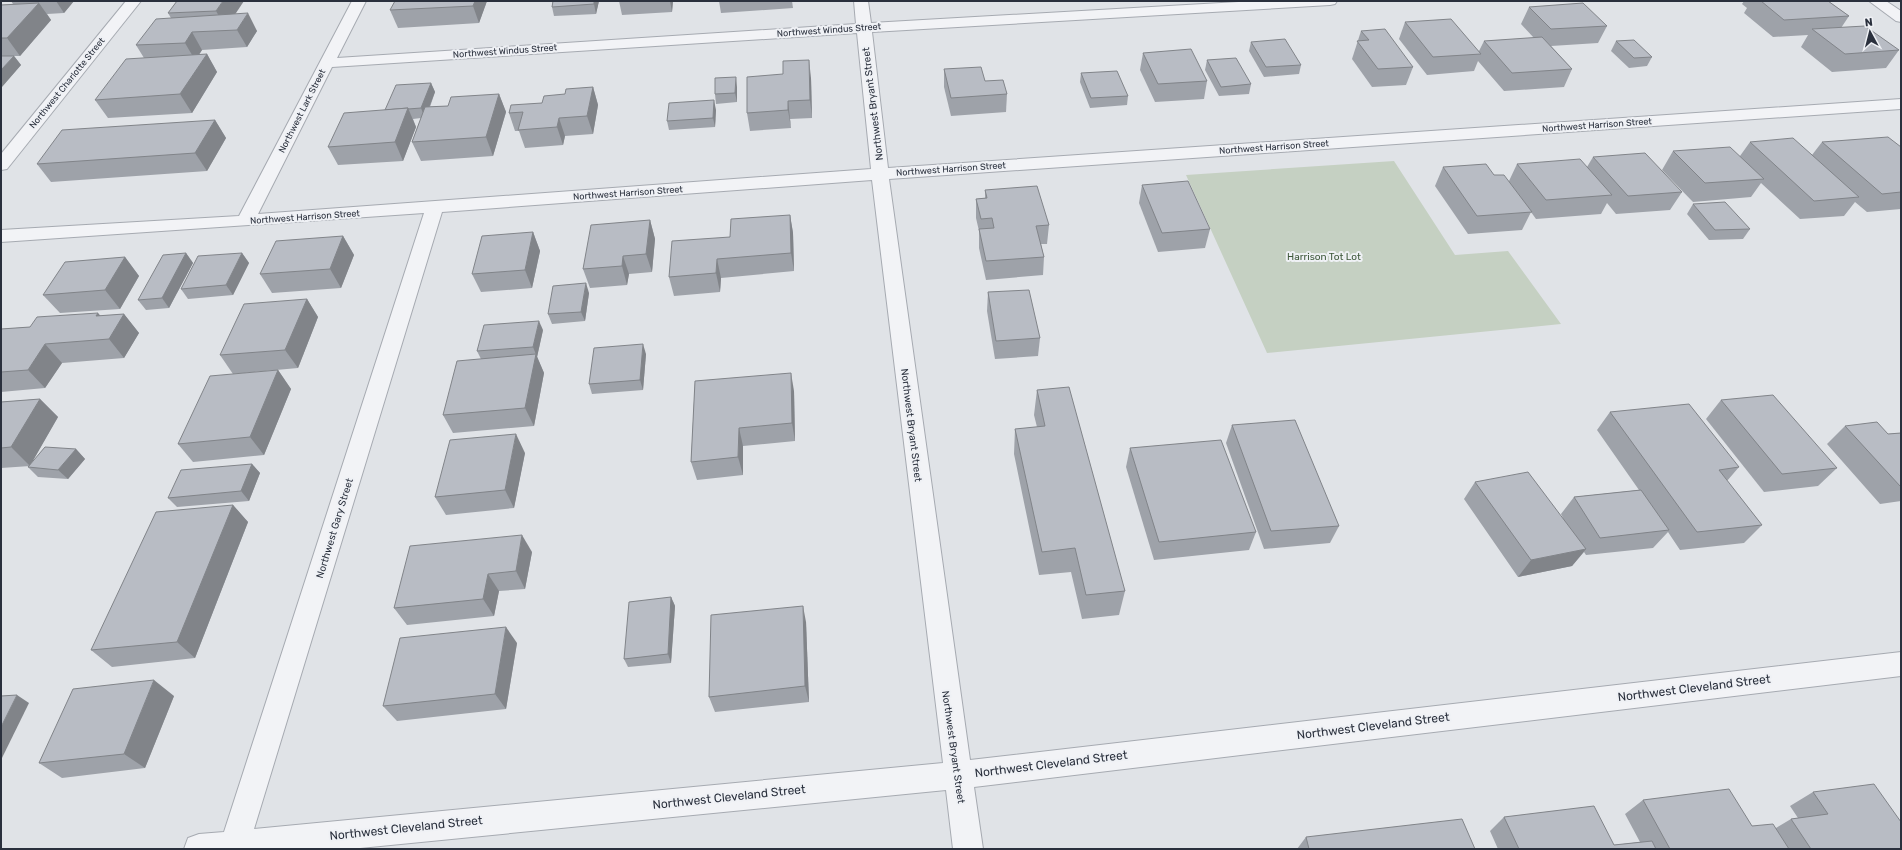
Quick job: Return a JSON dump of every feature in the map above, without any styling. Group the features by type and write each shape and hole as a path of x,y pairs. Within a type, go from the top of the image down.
{"street":[{"name":"Northwest Charlotte Street","path":"1,166 134,1"},
{"name":"Northwest Lark Street","path":"245,221 359,1"},
{"name":"Northwest Bryant Street","path":"861,1 880,174 968,849"},
{"name":"Northwest Windus Street","path":"327,63 863,28 1330,1"},
{"path":"1876,1 1901,18"},
{"name":"Northwest Harrison Street","path":"3,238 435,208 880,174 1901,104"},
{"name":"Northwest Gary Street","path":"234,847 435,208"},
{"name":"Northwest Cleveland Street","path":"199,849 234,847 958,775 1901,664"}],"green space":[{"name":"Harrison Tot Lot","path":"1394,161 1455,255 1508,251 1561,324 1267,353 1186,175"}],"building":[{"path":"177,1 223,1 216,11 168,13"},
{"path":"395,1 475,1 473,6 390,10"},
{"path":"553,1 594,1 594,4 552,7"},
{"path":"1761,1 1828,1 1849,16 1784,20"},
{"path":"39,3 7,38 1,38 1,5"},
{"path":"1583,3 1607,26 1551,29 1529,7"},
{"path":"248,13 237,30 192,32 185,43 136,45 156,19"},
{"path":"1451,19 1481,54 1433,57 1405,22"},
{"path":"1865,26 1899,50 1845,54 1812,29"},
{"path":"1385,29 1413,67 1378,69 1357,41 1369,40 1361,31"},
{"path":"1542,37 1572,69 1512,73 1484,41"},
{"path":"1285,39 1301,65 1266,67 1251,42"},
{"path":"1634,40 1652,57 1634,58 1616,41"},
{"path":"1191,49 1207,81 1158,84 1143,53"},
{"path":"207,54 180,94 95,100 126,59"},
{"path":"1,56 14,56 1,70"},
{"path":"1236,58 1251,84 1221,87 1207,60"},
{"path":"809,60 810,100 788,101 788,110 747,113 747,77 783,74 783,61"},
{"path":"981,67 985,81 1003,80 1007,94 951,98 944,69"},
{"path":"1117,71 1128,96 1091,98 1081,73"},
{"path":"736,77 735,93 715,94 715,78"},
{"path":"431,83 421,108 385,110 396,85"},
{"path":"593,87 587,116 559,118 557,127 518,130 523,112 509,113 511,105 542,103 544,96 565,94 566,89"},
{"path":"499,94 486,137 412,142 425,107 448,106 451,97"},
{"path":"714,100 713,118 667,121 669,103"},
{"path":"408,108 395,142 328,147 344,113"},
{"path":"215,120 195,153 37,164 62,130"},
{"path":"1888,137 1901,147 1901,192 1882,194 1822,142"},
{"path":"1793,138 1859,197 1814,201 1750,142"},
{"path":"1730,147 1764,179 1705,183 1673,151"},
{"path":"1645,153 1682,192 1628,196 1593,157"},
{"path":"1580,159 1612,195 1546,200 1517,164"},
{"path":"1486,164 1494,175 1504,175 1532,212 1477,216 1443,167"},
{"path":"1188,181 1210,229 1162,233 1142,185"},
{"path":"1037,186 1049,225 1036,226 1044,257 986,261 979,229 994,228 992,218 981,219 976,199 987,198 985,190"},
{"path":"1725,202 1750,229 1715,230 1693,204"},
{"path":"790,215 791,253 717,259 716,273 669,277 672,241 730,237 731,219"},
{"path":"650,220 646,254 623,256 622,266 583,269 591,225"},
{"path":"533,232 525,270 472,274 482,236"},
{"path":"343,236 330,269 260,274 276,241"},
{"path":"186,253 162,298 138,300 163,255"},
{"path":"242,253 226,285 181,289 198,256"},
{"path":"125,257 105,290 43,295 65,262"},
{"path":"586,283 581,312 548,314 553,286"},
{"path":"1029,290 1040,338 996,341 988,292"},
{"path":"307,299 285,350 220,355 244,304"},
{"path":"98,313 96,316 124,314 109,339 45,344 28,370 1,372 1,329 30,327 37,317"},
{"path":"539,321 533,347 477,351 484,325"},
{"path":"643,344 640,380 589,384 594,348"},
{"path":"536,354 525,408 443,415 457,361"},
{"path":"278,370 250,437 178,444 210,376"},
{"path":"791,373 792,423 739,428 738,457 691,462 695,381"},
{"path":"1069,387 1125,591 1086,595 1075,548 1042,552 1015,429 1045,426 1037,390"},
{"path":"1773,395 1837,468 1782,474 1721,400"},
{"path":"40,399 11,447 1,448 1,402"},
{"path":"1689,404 1739,467 1719,470 1762,525 1697,532 1610,412"},
{"path":"1295,420 1339,526 1271,531 1232,425"},
{"path":"1877,422 1888,434 1901,433 1901,486 1845,426"},
{"path":"516,434 505,490 435,497 450,440"},
{"path":"1221,440 1256,532 1159,542 1130,448"},
{"path":"45,447 76,449 58,470 28,467"},
{"path":"252,464 241,491 168,498 181,470"},
{"path":"1528,472 1586,549 1531,560 1475,482"},
{"path":"1641,490 1669,530 1600,538 1574,497"},
{"path":"233,505 177,642 91,650 156,512"},
{"path":"522,535 516,571 488,574 483,599 394,608 410,546"},
{"path":"671,597 668,654 624,659 629,602"},
{"path":"803,606 805,686 709,697 711,615"},
{"path":"506,627 495,694 383,706 400,638"},
{"path":"154,680 124,754 39,763 73,689"},
{"path":"17,695 1,727 1,696"},
{"path":"1874,784 1901,822 1901,849 1811,849 1791,819 1828,814 1813,792"},
{"path":"1729,789 1752,826 1773,824 1789,849 1670,849 1643,800"},
{"path":"1594,806 1614,845 1652,841 1656,849 1519,849 1504,817"},
{"path":"1462,819 1475,849 1309,849 1306,837"}]}
